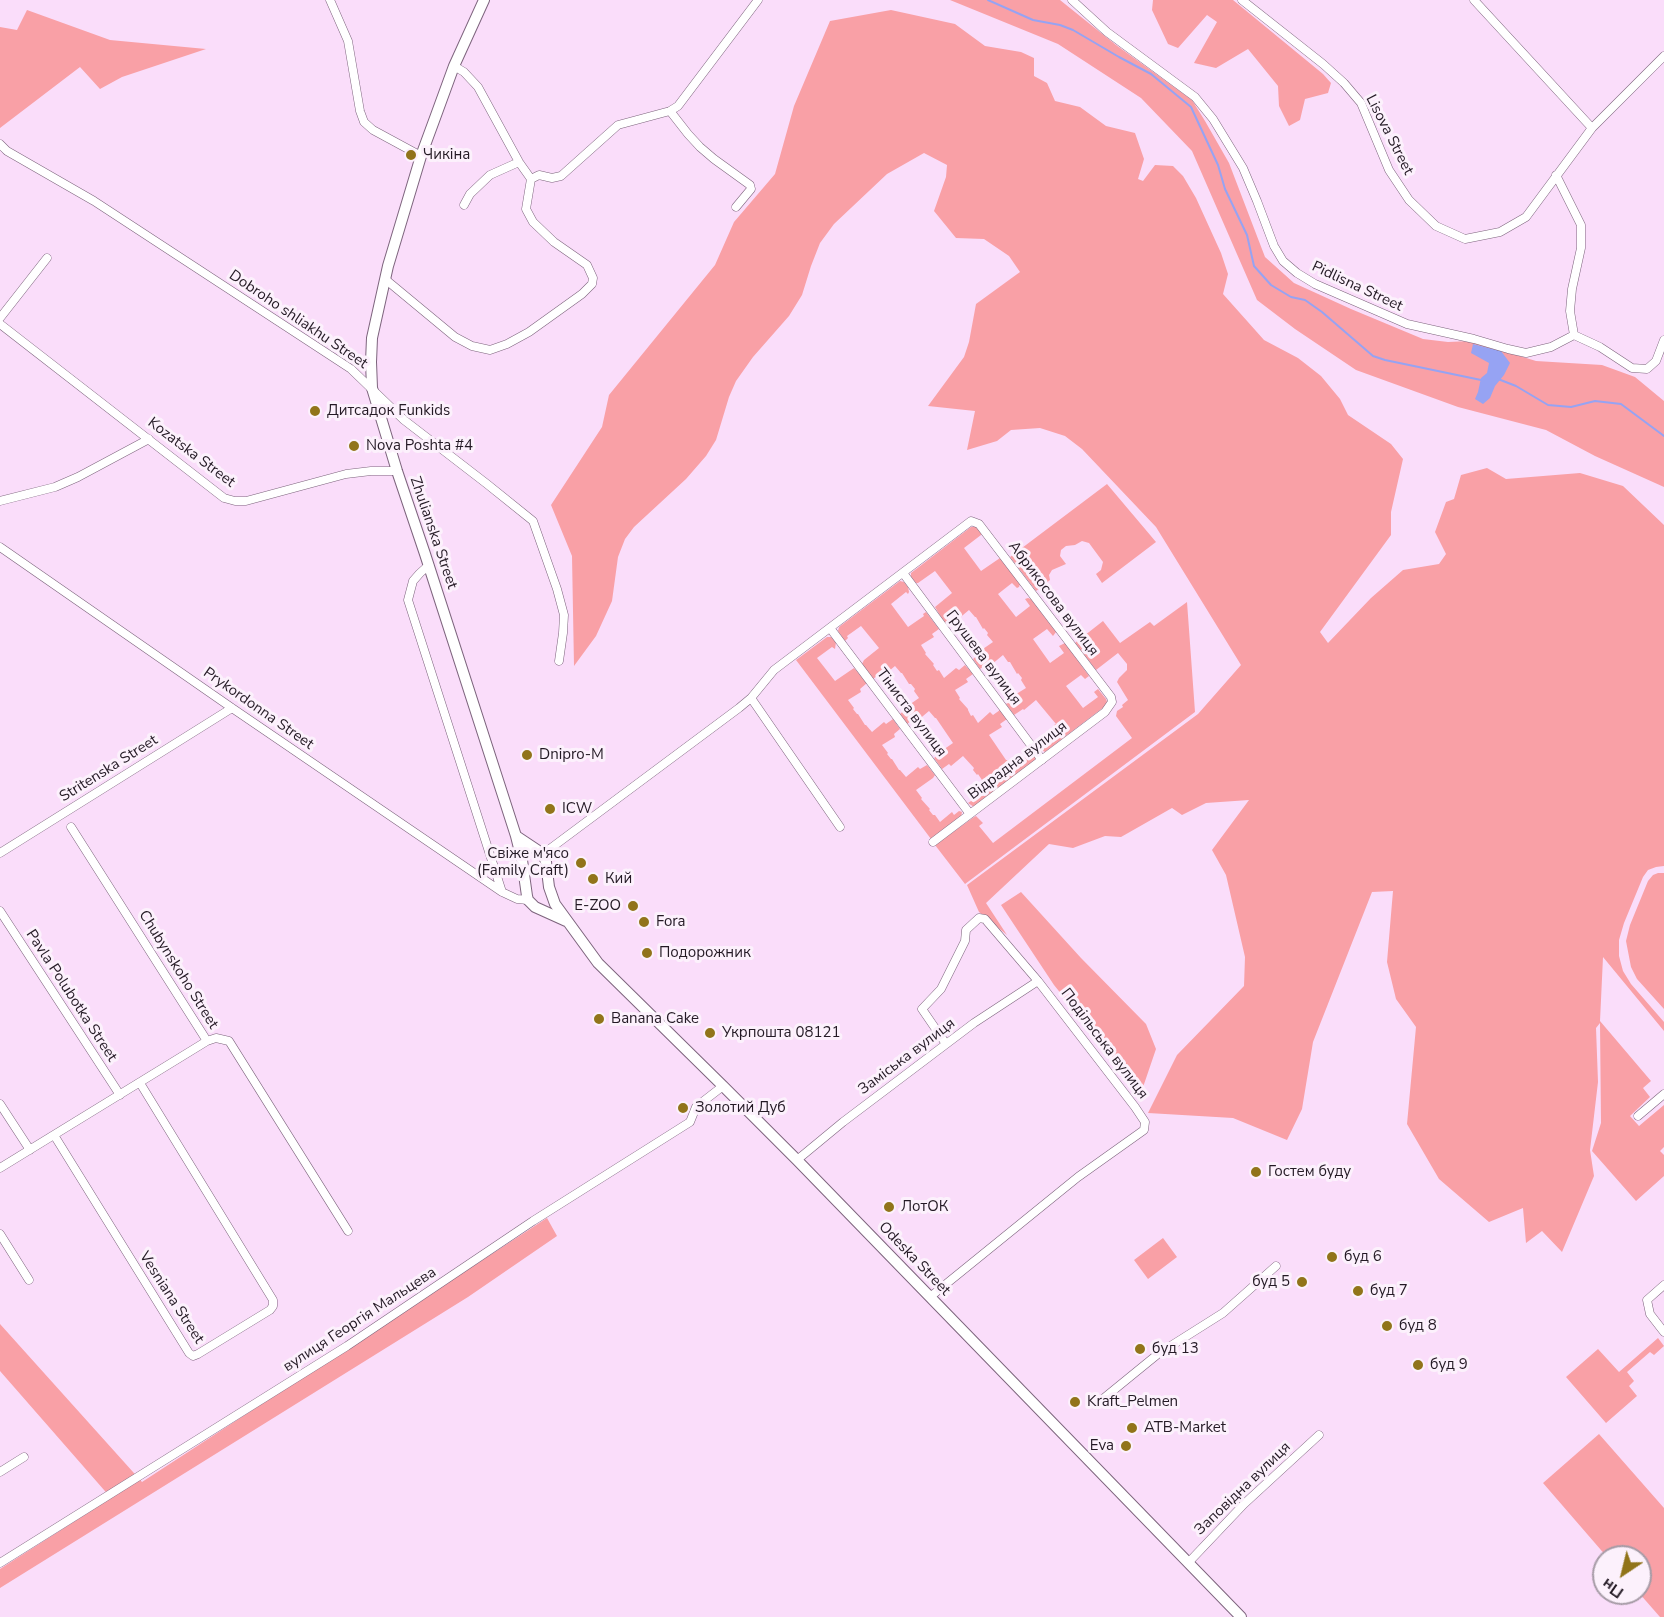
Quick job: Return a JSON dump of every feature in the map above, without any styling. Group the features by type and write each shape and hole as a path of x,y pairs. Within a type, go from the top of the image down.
{"street":[{"path":"330,0 348,41 364,122 373,130 421,156"},
{"name":"Zhulianska Street","path":"484,0 454,66 421,156 385,279 372,338 372,388 516,836 528,900"},
{"path":"531,179 539,174 552,178 561,176 618,125 670,111 683,101 758,0"},
{"name":"Pidlisna Street","path":"1072,0 1107,32 1195,98 1207,112 1243,168 1274,246 1283,261 1297,273 1315,284 1407,324 1508,349 1526,353 1551,347 1574,335"},
{"name":"Lisova Street","path":"1242,0 1344,83 1361,103 1389,170 1409,200 1436,226 1465,239 1500,232 1526,217 1592,128 1664,56"},
{"path":"1474,0 1592,128"},
{"path":"385,279 455,337 472,346 490,350 507,345 529,332 582,294 592,284 593,278 587,265 554,242 533,222 526,209 531,179 519,162 478,87 464,72 454,66"},
{"path":"670,111 700,147 750,185 751,189 736,207"},
{"name":"Dobroho shliakhu Street","path":"0,144 7,151 94,201 351,369 404,420 533,521 564,615 559,661"},
{"path":"464,205 470,194 490,175 519,162"},
{"path":"1556,176 1581,225 1581,248 1572,289 1570,311 1574,335 1632,368 1647,369 1656,361 1664,340"},
{"path":"0,318 46,258"},
{"name":"Kozatska Street","path":"0,324 224,498 246,501 346,474 397,471"},
{"path":"0,501 55,487 149,439"},
{"name":"Абрикосова вулиця","path":"903,573 971,521 979,524 1111,697"},
{"name":"Prykordonna Street","path":"0,547 502,892 518,899 528,900"},
{"path":"429,565 413,581 408,600 502,892"},
{"path":"522,860 529,851 541,852 751,698 774,670 903,573"},
{"name":"Грушева вулиця","path":"903,573 1042,760"},
{"name":"Тіниста вулиця","path":"830,628 970,814"},
{"name":"Відрадна вулиця","path":"933,842 1105,712 1112,702 1111,697"},
{"path":"751,698 840,827"},
{"name":"Stritenska Street","path":"0,853 232,708"},
{"name":"Chubynskoho Street","path":"71,827 207,1041 216,1038 229,1041 348,1231"},
{"path":"516,836 541,852 546,862 552,897 567,922"},
{"path":"540,909 548,905 552,897"},
{"path":"528,900 535,907 567,922"},
{"name":"Pavla Polubotka Street","path":"0,911 120,1095"},
{"name":"Подільська вулиця","path":"930,1297 1078,1177 1144,1130 1145,1122 1136,1107 1038,981 985,919 980,918 966,930 965,941 941,988 922,1009 946,1044"},
{"name":"Odeska Street","path":"567,922 582,944 616,982 796,1160 1241,1617"},
{"name":"Заміська вулиця","path":"796,1160 974,1023 1038,981"},
{"path":"0,1168 207,1041"},
{"name":"Vesniana Street","path":"54,1136 189,1353 193,1356 198,1354 270,1310 273,1300 140,1083"},
{"name":"вулиця Георгія Мальцева","path":"0,1563 347,1346 533,1221 690,1122 696,1107 723,1086"},
{"path":"1638,1116 1664,1094"},
{"path":"0,1104 30,1150"},
{"path":"0,1234 28,1280"},
{"path":"1104,1398 1158,1354 1223,1313 1276,1266"},
{"path":"1664,1285 1647,1300 1650,1314 1664,1332"},
{"name":"Заповідна вулиця","path":"1188,1563 1244,1504 1319,1435"},
{"path":"0,1472 24,1457"}],"shaded area":[{"path":"950,0 1060,0 1116,45 1192,100 1229,163 1265,257 1294,283 1423,339 1448,342 1471,341 1536,361 1602,365 1635,377 1664,401 1664,487 1595,456 1546,430 1458,407 1356,370 1295,329 1257,300 1192,151 1141,98 1058,44"},
{"path":"1153,0 1233,0 1323,74 1331,83 1328,93 1305,99 1300,120 1289,126 1279,106 1278,86 1248,49 1216,68 1194,63 1217,22 1207,15 1178,48 1168,44 1152,10"},
{"path":"27,10 110,40 206,49 122,77 100,89 80,67 0,128 0,27 17,30"},
{"path":"891,10 955,24 985,46 1021,52 1034,58 1034,76 1047,83 1055,101 1080,107 1106,126 1135,133 1144,159 1138,179 1143,181 1155,165 1173,166 1183,176 1196,198 1221,253 1228,274 1223,294 1264,340 1298,358 1321,376 1340,399 1348,415 1391,444 1403,459 1391,512 1391,535 1320,632 1328,643 1371,598 1403,570 1439,564 1446,554 1435,532 1446,502 1454,499 1461,475 1487,468 1506,479 1580,473 1623,486 1664,525 1664,866 1648,870 1643,877 1624,923 1619,940 1619,956 1623,971 1631,984 1664,1022 1664,1031 1603,957 1600,1021 1651,1081 1643,1088 1650,1097 1630,1116 1639,1126 1664,1105 1664,1147 1660,1151 1664,1155 1664,1176 1636,1201 1592,1151 1601,1123 1600,1023 1596,1028 1598,1082 1590,1150 1594,1176 1562,1252 1542,1231 1526,1243 1523,1208 1489,1222 1439,1179 1407,1124 1416,1027 1396,999 1387,962 1393,891 1372,892 1313,1042 1302,1109 1287,1140 1233,1118 1148,1113 1177,1055 1244,986 1245,957 1226,875 1212,850 1249,800 1206,803 1182,815 1172,808 1121,837 1105,836 1073,848 1049,844 986,903 1007,935 979,912 967,885 1198,714 1241,665 1156,527 1082,449 1065,436 1040,428 1011,430 997,441 967,450 975,411 928,406 964,357 976,304 1020,272 1009,256 984,239 956,238 934,211 946,177 947,165 924,153 887,174 834,224 820,243 802,295 789,316 753,357 736,381 716,440 706,456 686,479 634,527 625,539 618,557 612,601 596,636 574,666 572,556 551,505 602,427 609,395 715,265 734,222 775,174 794,106 830,21"},
{"path":"1107,484 1156,542 1102,583 1096,574 1101,570 1103,562 1089,543 1082,541 1066,546 1061,550 1060,556 1066,564 1052,570 1049,575 1050,580 1036,591 1010,557"},
{"path":"971,527 977,527 981,535 964,548 981,571 1000,558 1020,584 1017,588 1012,583 998,594 1016,617 1030,606 1025,599 1031,599 1056,632 1053,636 1047,629 1033,639 1050,663 1064,653 1059,646 1065,643 1089,676 1085,679 1081,675 1066,686 1083,708 1098,697 1094,692 1098,689 1107,702 1104,707 1045,752 1040,749 1048,743 1047,741 1060,733 1054,725 1056,724 1036,700 1014,715 1006,704 1015,698 1013,696 1026,688 1022,678 1003,655 991,665 989,662 980,669 973,659 993,642 976,617 969,610 957,620 954,617 945,624 935,607 952,593 935,571 918,583 911,577 911,573"},
{"path":"900,581 904,582 909,592 891,604 908,627 926,612 939,629 932,634 934,637 921,645 937,671 939,670 944,678 956,668 959,670 965,665 973,674 966,679 968,682 955,690 971,716 973,715 978,723 990,712 993,715 1000,710 1007,719 1000,724 1002,727 989,735 1006,760 1013,767 1025,757 1027,760 1034,755 1035,757 1035,761 974,807 968,803 986,788 973,770 974,768 963,756 951,766 949,764 942,769 934,758 953,743 936,718 929,711 917,721 915,718 907,724 900,714 919,698 915,689 895,666 883,676 881,673 873,679 862,664 879,648 861,626 847,636 845,641 838,631 839,627"},
{"path":"1187,602 1195,712 965,884 935,845 976,816 983,823 979,826 993,843 1132,738 1116,716 1117,711 1128,700 1117,682 1127,670 1127,664 1118,653 1096,670 1075,643 1103,621 1120,643 1150,622 1154,626"},
{"path":"827,637 831,637 836,642 835,649 832,647 817,658 835,681 854,668 867,683 860,689 861,692 848,700 865,725 872,732 884,722 886,724 893,719 900,729 894,734 895,737 882,745 899,770 906,777 918,767 920,769 927,765 935,775 916,790 929,810 940,822 952,812 954,815 959,811 962,812 961,817 931,839 796,660"},
{"path":"1658,873 1664,873 1664,1009 1637,979 1631,967 1626,941 1648,881"},
{"path":"1021,892 1081,958 1146,1024 1156,1049 1141,1093 1054,985 1001,905"},
{"path":"547,1218 557,1236 468,1297 0,1588 0,1569 111,1498 0,1371 0,1324 142,1482"},
{"path":"1163,1238 1177,1257 1148,1279 1134,1260"},
{"path":"1658,1338 1664,1346 1654,1355 1650,1352 1627,1372 1634,1381 1629,1386 1637,1396 1606,1423 1566,1377 1598,1349 1619,1372"},
{"path":"1599,1434 1664,1508 1664,1617 1660,1617 1650,1605 1652,1605 1652,1545 1597,1545 1543,1483"}],"water":[{"path":"1473,344 1501,351 1510,363 1490,398 1483,404 1475,399 1481,378 1487,373 1489,363 1471,353"}],"waterway":[{"path":"988,0 1033,20 1073,30 1151,74 1191,107 1247,235 1254,266 1271,285 1291,297 1305,300 1373,356 1481,380"},
{"path":"1498,379 1516,386 1548,405 1571,407 1595,401 1621,404 1664,436"}],"place":[{"name":"Чикіна","path":"411,155"},
{"name":"Дитсадок Funkids","path":"315,411"},
{"name":"Nova Poshta #4","path":"354,446"},
{"name":"Dnipro-M","path":"527,755"},
{"name":"ICW","path":"550,809"},
{"name":"Свіже м'ясо (Family Craft)","path":"581,863"},
{"name":"Кий","path":"593,879"},
{"name":"E-ZOO","path":"633,906"},
{"name":"Fora","path":"644,922"},
{"name":"Подорожник","path":"647,953"},
{"name":"Banana Cake","path":"599,1019"},
{"name":"Укрпошта 08121","path":"710,1033"},
{"name":"Золотий Дуб","path":"683,1108"},
{"name":"Гостем буду","path":"1256,1172"},
{"name":"ЛотОК","path":"889,1207"},
{"name":"буд 6","path":"1332,1257"},
{"name":"буд 5","path":"1302,1282"},
{"name":"буд 7","path":"1358,1291"},
{"name":"буд 8","path":"1387,1326"},
{"name":"буд 13","path":"1140,1349"},
{"name":"буд 9","path":"1418,1365"},
{"name":"Kraft_Pelmen","path":"1075,1402"},
{"name":"ATB-Market","path":"1132,1428"},
{"name":"Eva","path":"1126,1446"}]}
